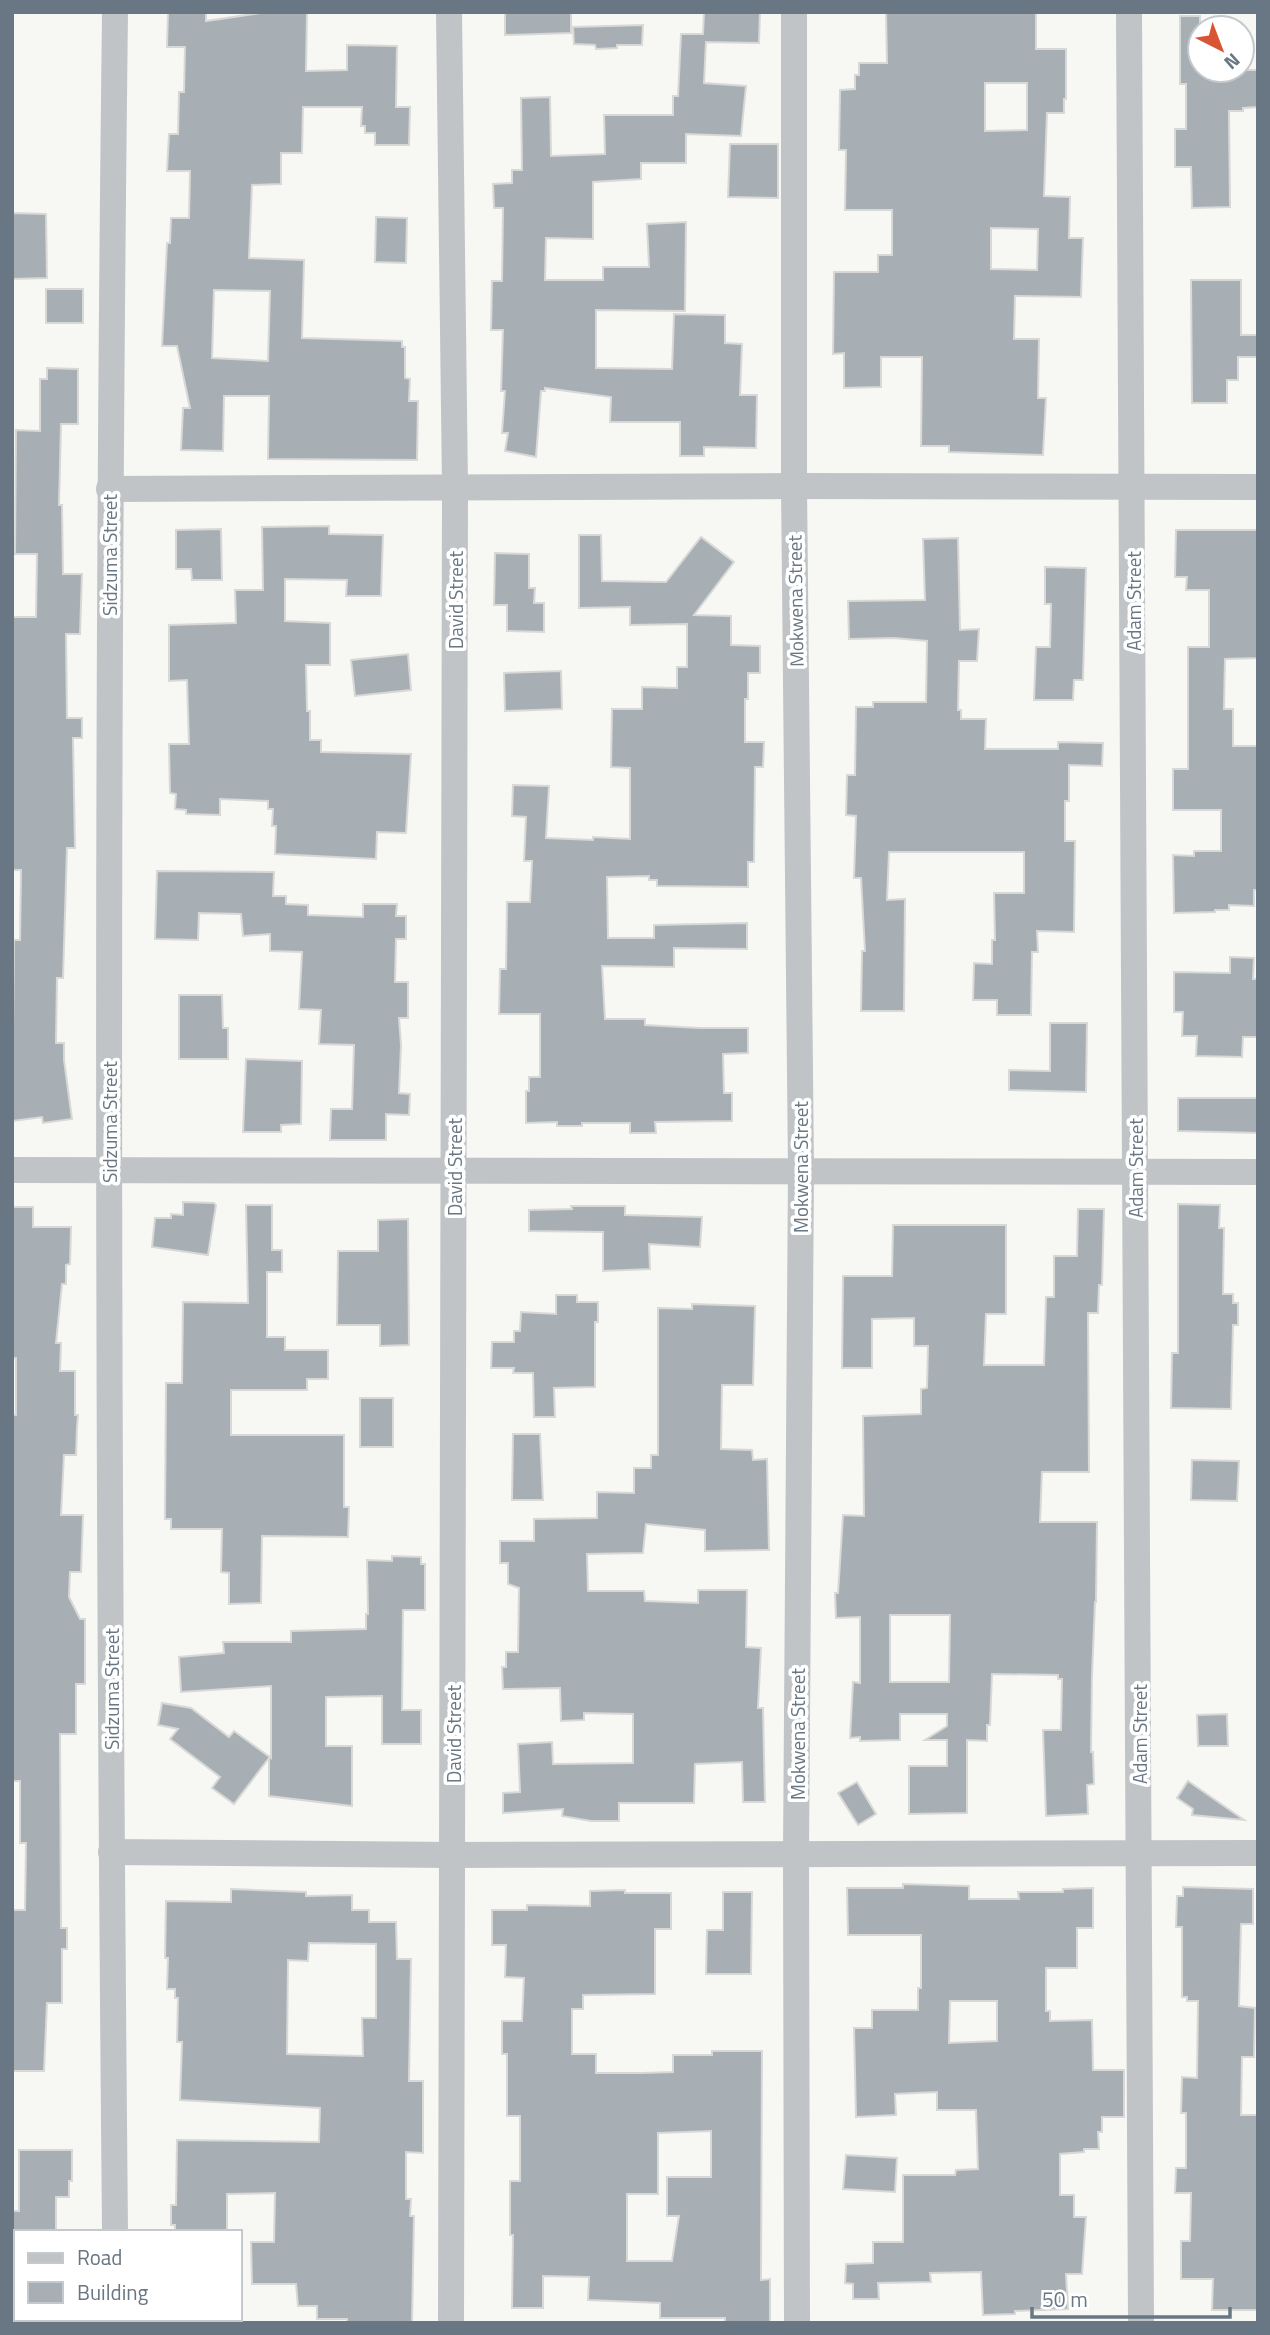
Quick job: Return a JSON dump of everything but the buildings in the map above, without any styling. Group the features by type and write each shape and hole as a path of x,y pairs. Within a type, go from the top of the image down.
{"street":[{"name":"Sidzuma Street","path":"115,12 110,489 108,1168 115,2230"},
{"name":"David Street","path":"449,12 455,488 451,2323"},
{"name":"Mokwena Street","path":"794,12 794,486 800,1171 796,1853 797,2323"},
{"name":"Adam Street","path":"1129,12 1141,2323"},
{"path":"110,489 1258,487"},
{"path":"12,1170 108,1168 1258,1172"},
{"path":"111,1853 1258,1853"}]}
